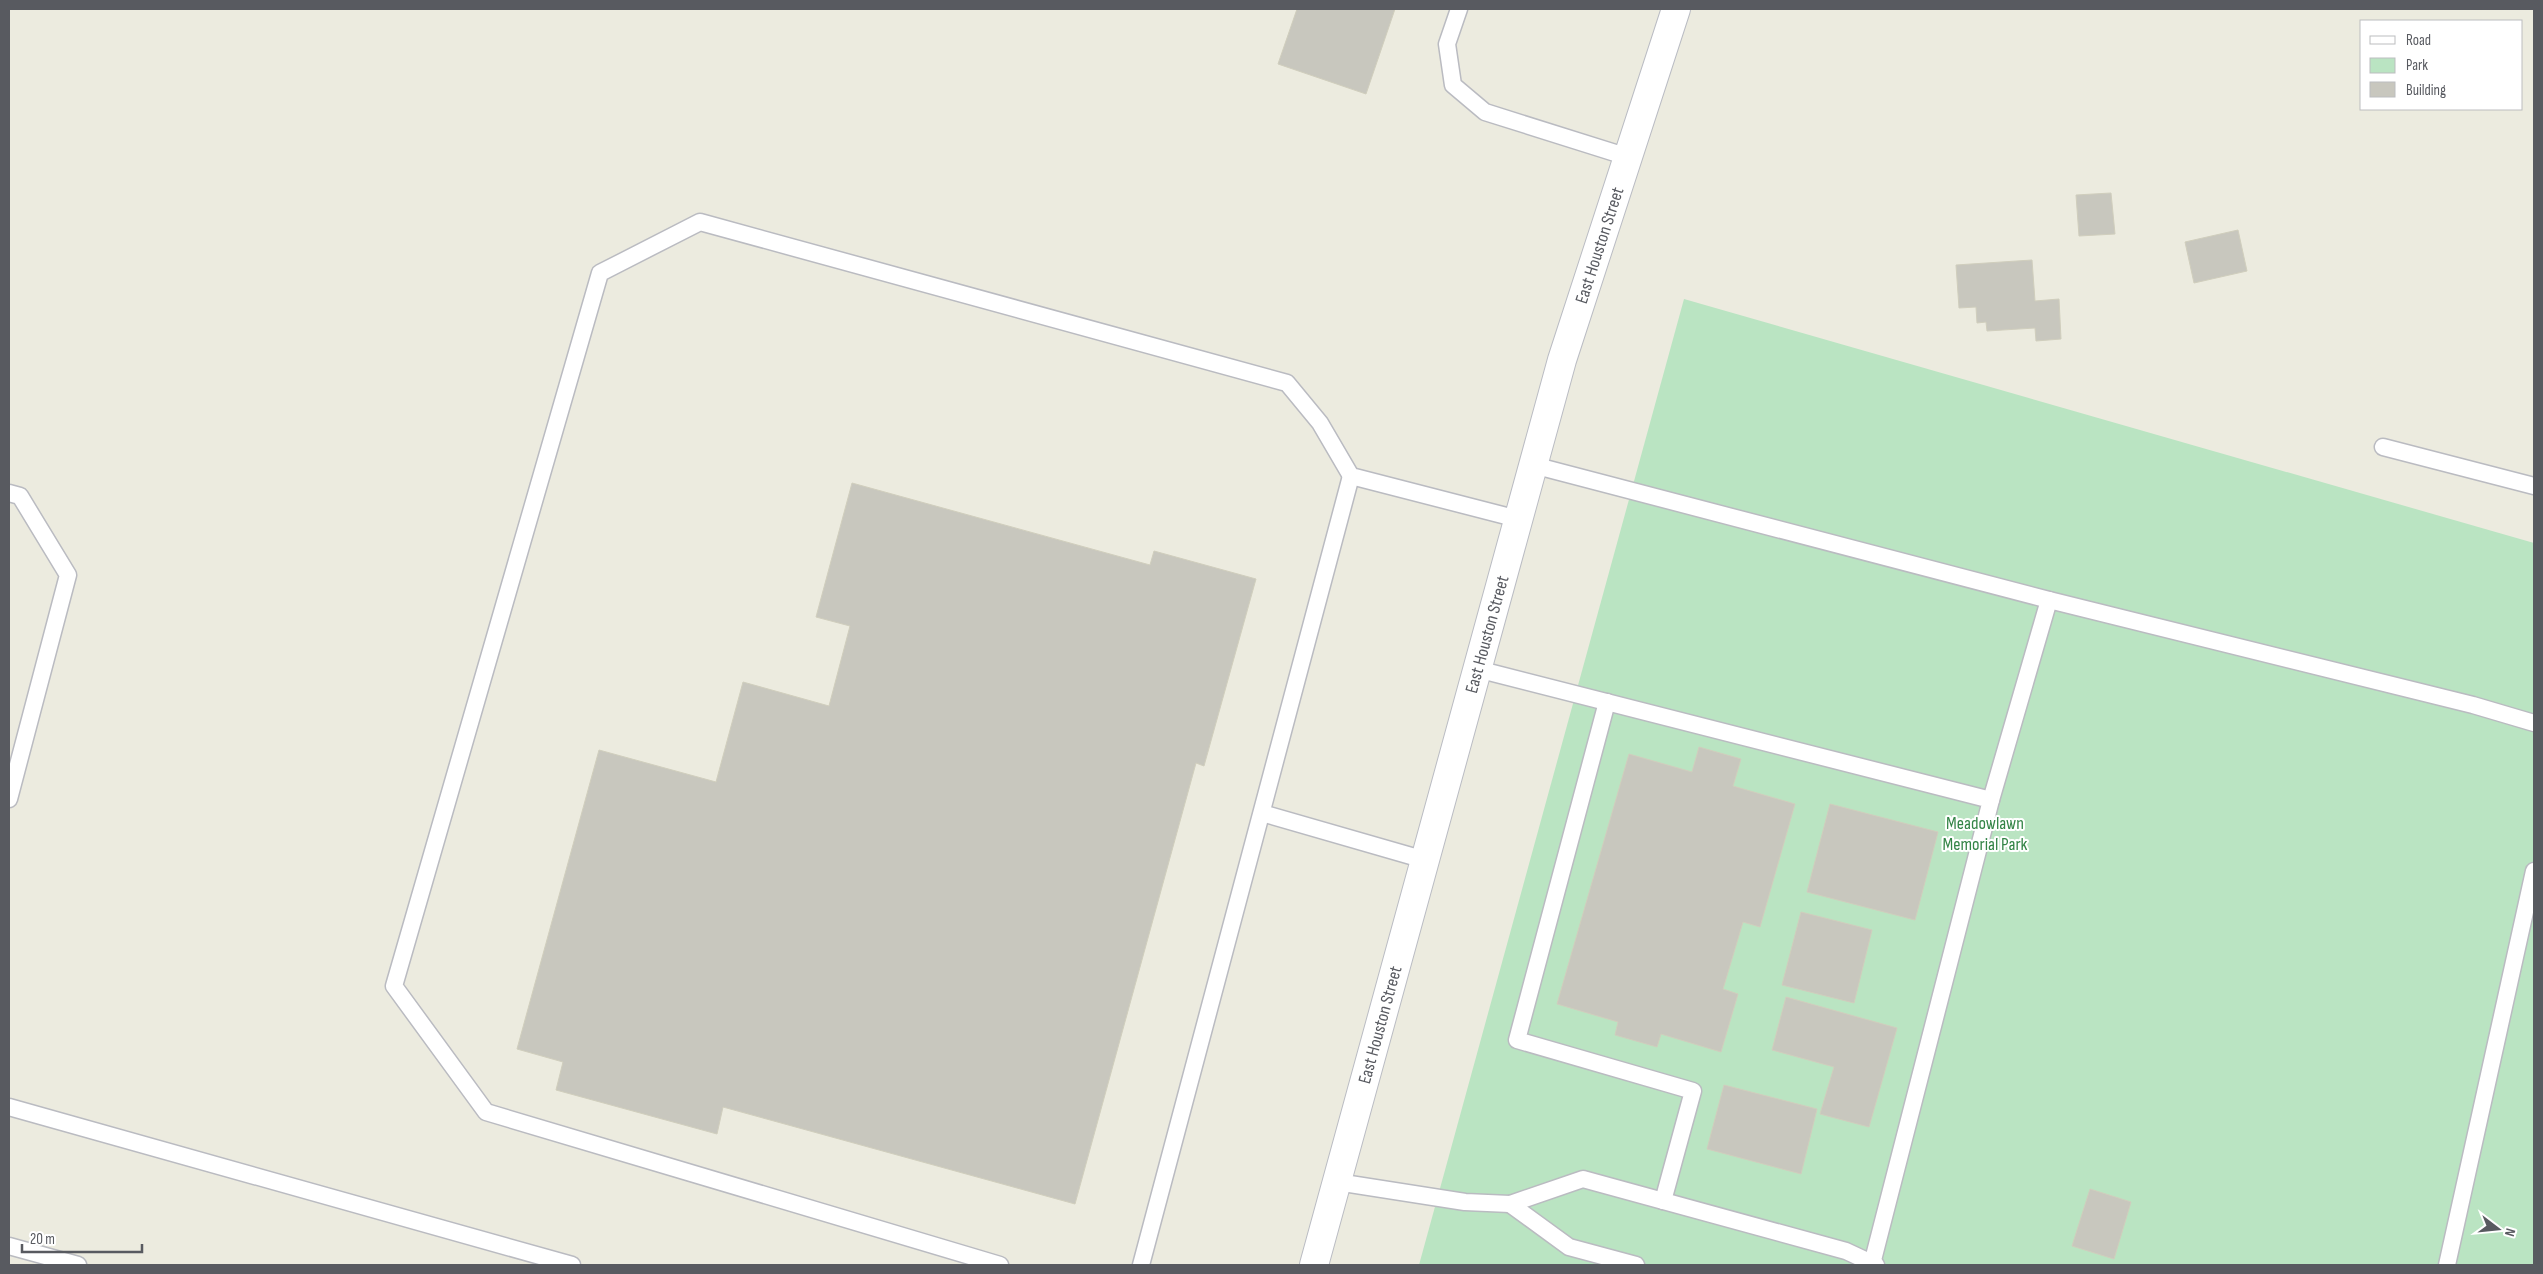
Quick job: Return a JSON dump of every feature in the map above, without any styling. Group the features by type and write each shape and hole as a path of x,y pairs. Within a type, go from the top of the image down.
{"main road":[{"name":"East Houston Street","path":"1314,1265 1562,360 1676,9"}],"lane":[{"path":"1459,9 1447,44 1453,85 1485,112 1628,157"},
{"path":"1000,1265 486,1112 394,986 600,273 700,222 1287,382 1320,423 1351,476 1141,1265"},
{"path":"2383,447 2534,486"},
{"path":"1533,465 2049,600 2473,705 2534,723"},
{"path":"1351,476 1518,519"},
{"path":"9,493 20,496 68,574 9,799"},
{"path":"1337,1182 1465,1202 1510,1204 1583,1179 1846,1251 1874,1265 1991,800 2049,600"},
{"path":"1477,669 1991,800"},
{"path":"1607,702 1517,1040 1693,1091 1663,1201"},
{"path":"1262,813 1425,860"},
{"path":"2447,1265 2534,871"},
{"path":"9,1107 572,1265"},
{"path":"1510,1204 1570,1247 1636,1265"},
{"path":"9,1246 78,1265"}],"green space":[{"name":"Meadowlawn Memorial Park","path":"1684,299 2534,543 2534,1265 1419,1265"}],"building":[{"path":"1297,9 1395,9 1366,94 1278,64"},
{"path":"2111,193 2115,234 2079,236 2076,195"},
{"path":"2238,230 2247,271 2194,283 2185,242"},
{"path":"2032,260 2035,301 2059,299 2061,339 2036,341 2035,328 1987,331 1986,322 1977,323 1976,307 1959,308 1956,265"},
{"path":"852,483 1150,565 1154,551 1256,579 1204,766 1196,763 1075,1204 723,1107 717,1134 556,1090 563,1062 517,1049 599,750 716,782 743,682 829,706 850,626 816,617"},
{"path":"1699,747 1741,759 1733,786 1795,804 1760,927 1743,922 1723,989 1738,994 1721,1052 1661,1034 1657,1047 1615,1035 1618,1022 1557,1004 1629,754 1692,772"},
{"path":"1830,804 1938,832 1915,920 1807,892"},
{"path":"1801,912 1872,930 1854,1003 1782,985"},
{"path":"1786,997 1897,1028 1869,1127 1820,1114 1834,1067 1772,1050"},
{"path":"1724,1085 1817,1109 1801,1174 1707,1149"},
{"path":"2090,1189 2131,1202 2114,1259 2072,1246"}]}
